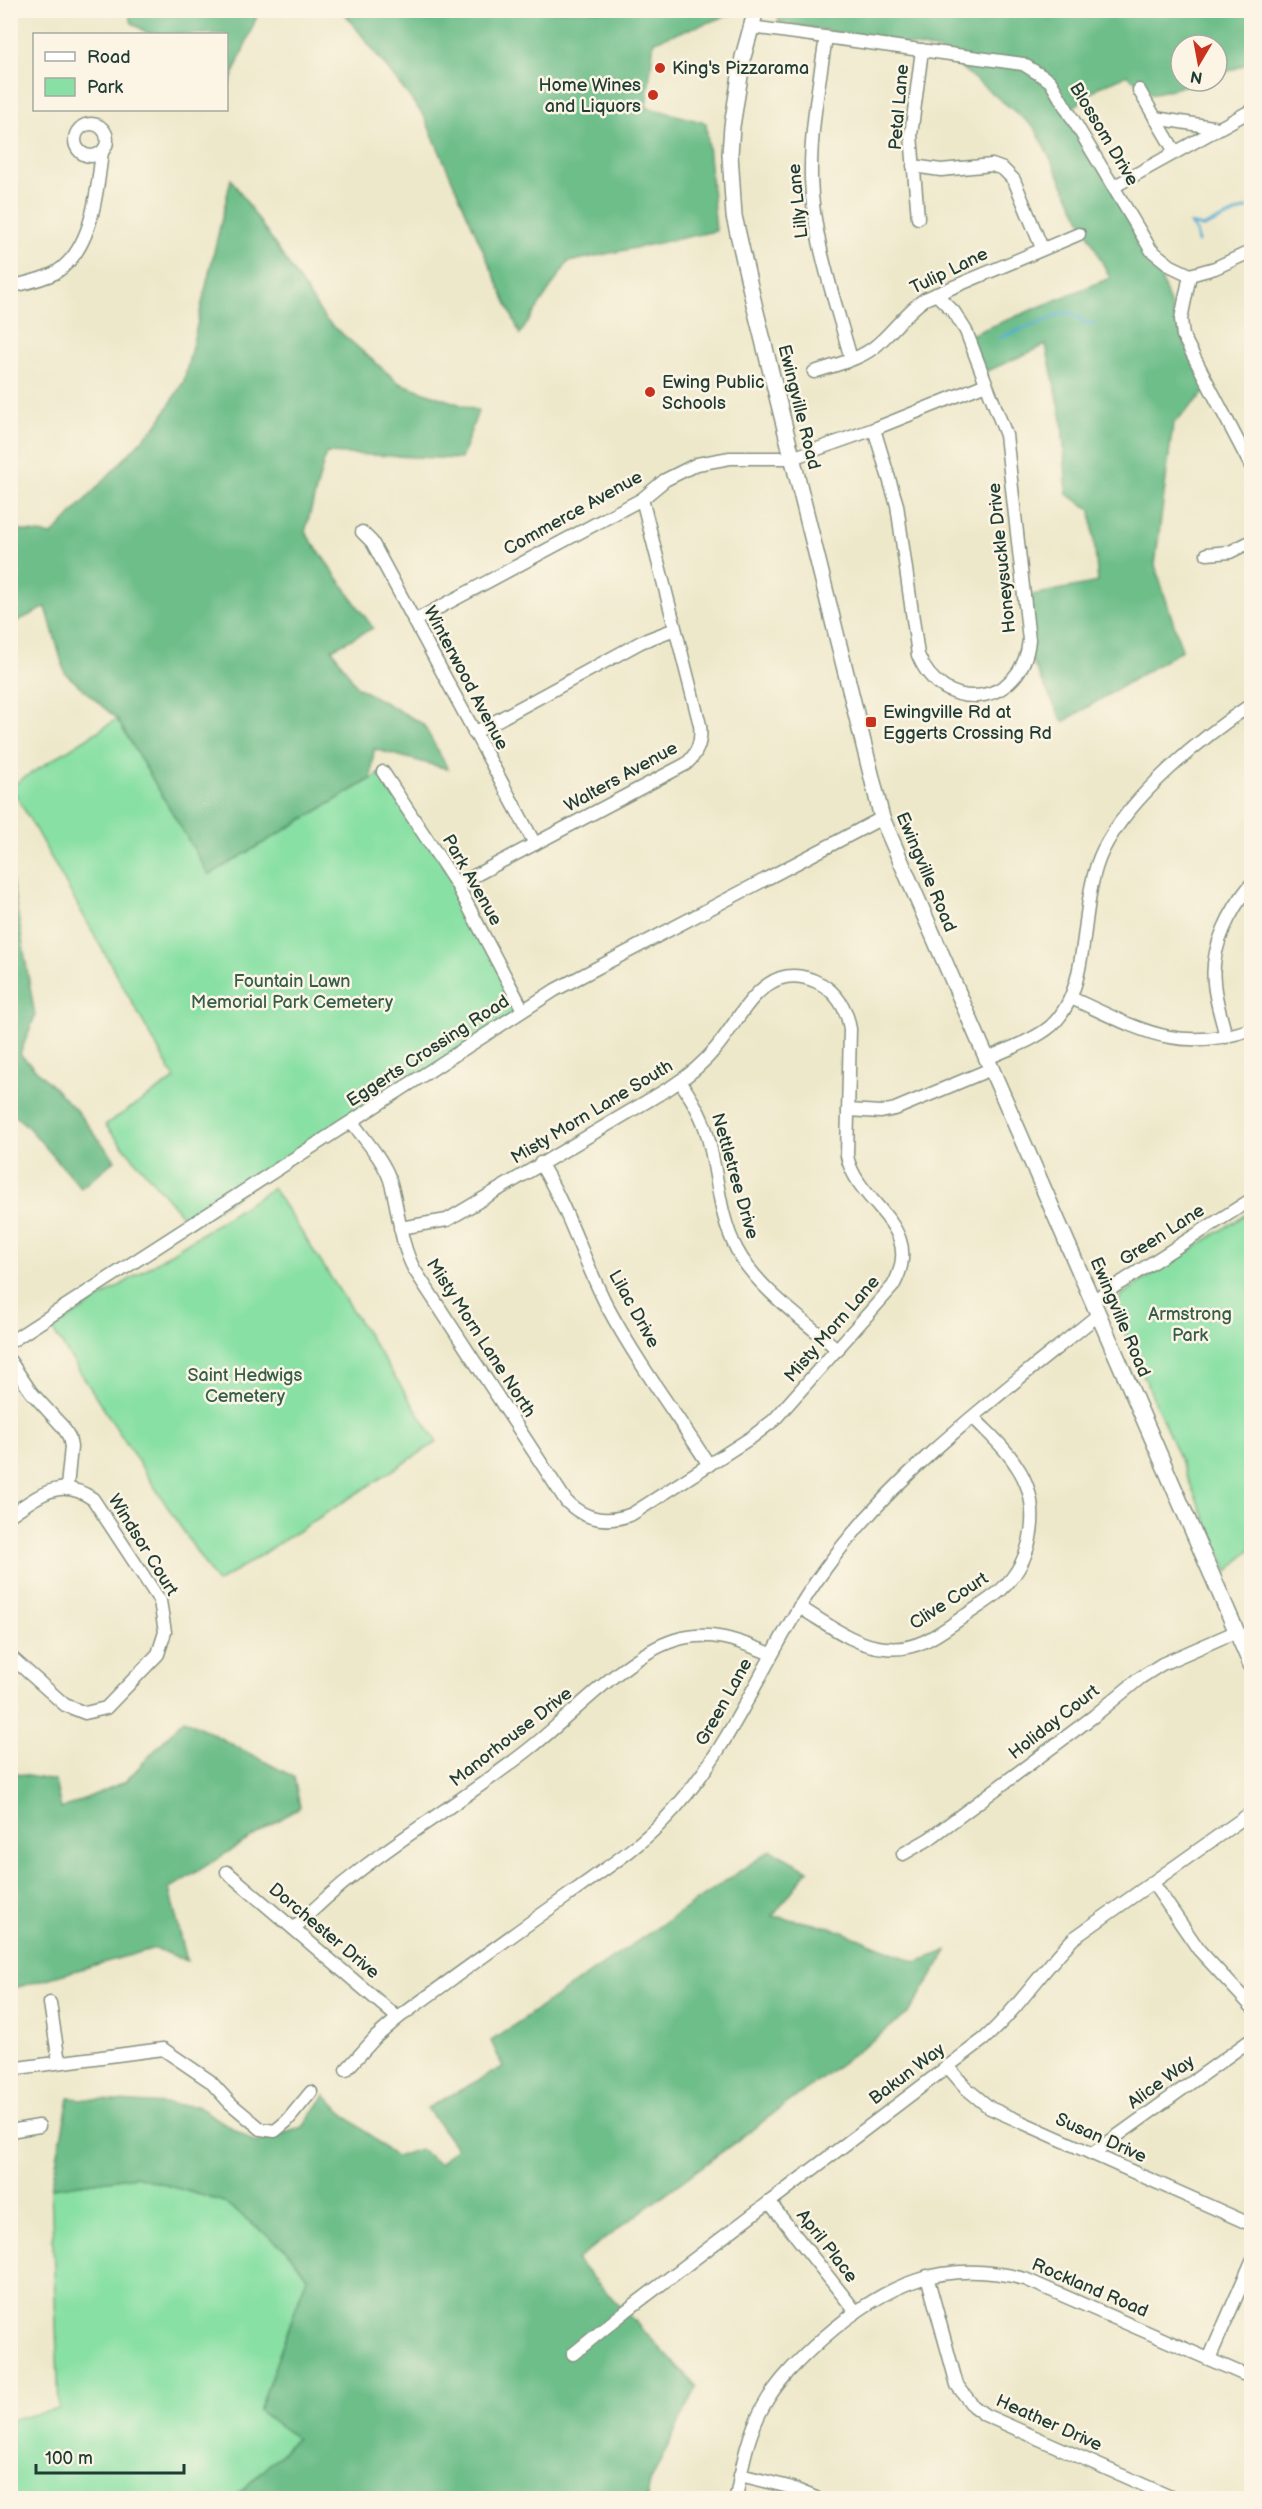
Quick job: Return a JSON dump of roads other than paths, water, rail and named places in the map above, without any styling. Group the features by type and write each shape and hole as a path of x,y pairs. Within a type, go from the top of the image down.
{"main road":[{"name":"Ewingville Road","path":"756,10 738,79 732,119 731,188 739,242 882,818 1251,1667"}],"street":[{"name":"Blossom Drive","path":"751,27 1023,64 1050,81 1151,250 1171,266 1190,275"},
{"name":"Lilly Lane","path":"826,37 813,130 811,181 820,242 851,359"},
{"name":"Petal Lane","path":"921,50 911,135 913,166 941,170 992,165 1003,170 1014,180 1042,248"},
{"path":"1139,90 1175,152"},
{"path":"1114,186 1251,110"},
{"path":"1155,118 1219,128"},
{"path":"10,287 55,273 72,258 81,246 87,233 102,152"},
{"path":"913,166 918,218"},
{"name":"Tulip Lane","path":"814,372 851,359 877,346 916,304 1079,234"},
{"path":"1251,251 1215,268 1190,275 1181,319 1183,336 1251,468"},
{"name":"Honeysuckle Drive","path":"874,429 894,488 918,655 922,666 936,683 956,694 969,696 991,693 1011,681 1019,672 1025,662 1029,640 1006,435 966,331 954,312 936,294"},
{"path":"792,458 874,429 986,384"},
{"name":"Commerce Avenue","path":"414,621 642,499 665,480 697,464 730,458 792,458"},
{"name":"Walters Avenue","path":"457,885 686,764 692,758 700,741 701,732 642,499"},
{"name":"Winterwood Avenue","path":"362,532 372,542 535,844"},
{"path":"1207,554 1230,552 1251,541"},
{"path":"474,733 641,642 675,629"},
{"path":"848,1110 881,1112 895,1109 988,1064 1050,1027 1071,998 1075,987 1091,886 1103,851 1113,832 1148,791 1173,767 1207,736 1251,704"},
{"name":"Park Avenue","path":"383,772 457,885 523,1010"},
{"name":"Eggerts Crossing Road","path":"10,1342 523,1010 594,969 882,818"},
{"path":"1226,1037 1214,983 1216,952 1232,912 1251,882"},
{"name":"Misty Morn Lane South","path":"400,1228 447,1220 680,1081 717,1047 753,996 773,981 785,978 807,979 819,983 837,997"},
{"name":"Misty Morn Lane","path":"598,1520 609,1520 632,1514 752,1437 785,1410 893,1286 902,1266 903,1254 897,1230 854,1177 847,1156 850,1029 844,1007 837,997"},
{"path":"1071,998 1144,1031 1161,1036 1188,1040 1226,1037 1251,1029"},
{"name":"Nettletree Drive","path":"680,1081 701,1117 729,1231 736,1249 757,1279 838,1350"},
{"name":"Misty Morn Lane North","path":"352,1122 386,1169 407,1256 414,1269 566,1501 586,1516 598,1520"},
{"name":"Lilac Drive","path":"540,1163 560,1196 603,1297 619,1326 709,1465"},
{"name":"Green Lane","path":"1092,1301 1251,1199"},
{"name":"Green Lane","path":"346,2070 376,2037 398,2018 618,1861 657,1827 682,1801 716,1754 799,1607 825,1569 874,1509 973,1417 1098,1315"},
{"path":"10,1361 31,1392 69,1437 71,1447 67,1487 44,1493 10,1515"},
{"name":"Clive Court","path":"799,1607 859,1641 872,1646 899,1649 919,1644 936,1636 1000,1591 1011,1579 1026,1553 1031,1538 1032,1515 1029,1491 1009,1454 973,1417"},
{"name":"Windsor Court","path":"10,1656 65,1705 92,1713 106,1708 114,1701 158,1654 163,1640 165,1623 160,1601 99,1505 85,1493 67,1487"},
{"name":"Holiday Court","path":"903,1854 929,1839 1030,1764 1140,1678 1162,1664 1235,1632"},
{"name":"Manorhouse Drive","path":"294,1929 339,1886 501,1771 615,1677 662,1645 687,1636 713,1635 737,1640 771,1654"},
{"name":"Bakun Way","path":"573,2354 1001,2024 1055,1957 1074,1938 1251,1812"},
{"name":"Dorchester Drive","path":"227,1872 398,2018"},
{"path":"1154,1883 1199,1950 1251,2007"},
{"path":"50,2003 58,2062"},
{"name":"Alice Way","path":"1092,2154 1251,2039"},
{"path":"10,2069 163,2049 210,2081 230,2103 261,2129 275,2131 287,2121 311,2092"},
{"name":"Susan Drive","path":"948,2066 967,2089 990,2108 1251,2225"},
{"path":"10,2131 39,2126"},
{"name":"April Place","path":"769,2202 856,2312"},
{"path":"1209,2359 1251,2261"},
{"name":"Rockland Road","path":"736,2499 754,2425 775,2388 811,2349 856,2312 892,2289 927,2276 967,2270 1025,2279 1251,2378"},
{"name":"Heather Drive","path":"927,2276 953,2375 964,2397 973,2406 985,2415 1173,2499"},
{"path":"740,2475 789,2487 816,2499"}],"waterway":[{"path":"382,10 420,20 460,16 486,10"},
{"path":"1190,224 1203,227 1247,208"},
{"path":"1191,225 1196,232 1198,242"},
{"path":"1000,338 1061,314 1073,313 1085,323 1095,323"}],"place":[{"name":"King's Pizzarama","path":"660,68"},
{"name":"Home Wines and Liquors","path":"653,95"},
{"name":"Ewing Public Schools","path":"650,392"},
{"name":"Ewingville Rd at Eggerts Crossing Rd","path":"871,722"}],"park label":[{"name":"Fountain Lawn Memorial Park Cemetery","path":"292,991"},
{"name":"Armstrong Park","path":"1190,1324"},
{"name":"Saint Hedwigs Cemetery","path":"245,1385"}]}
